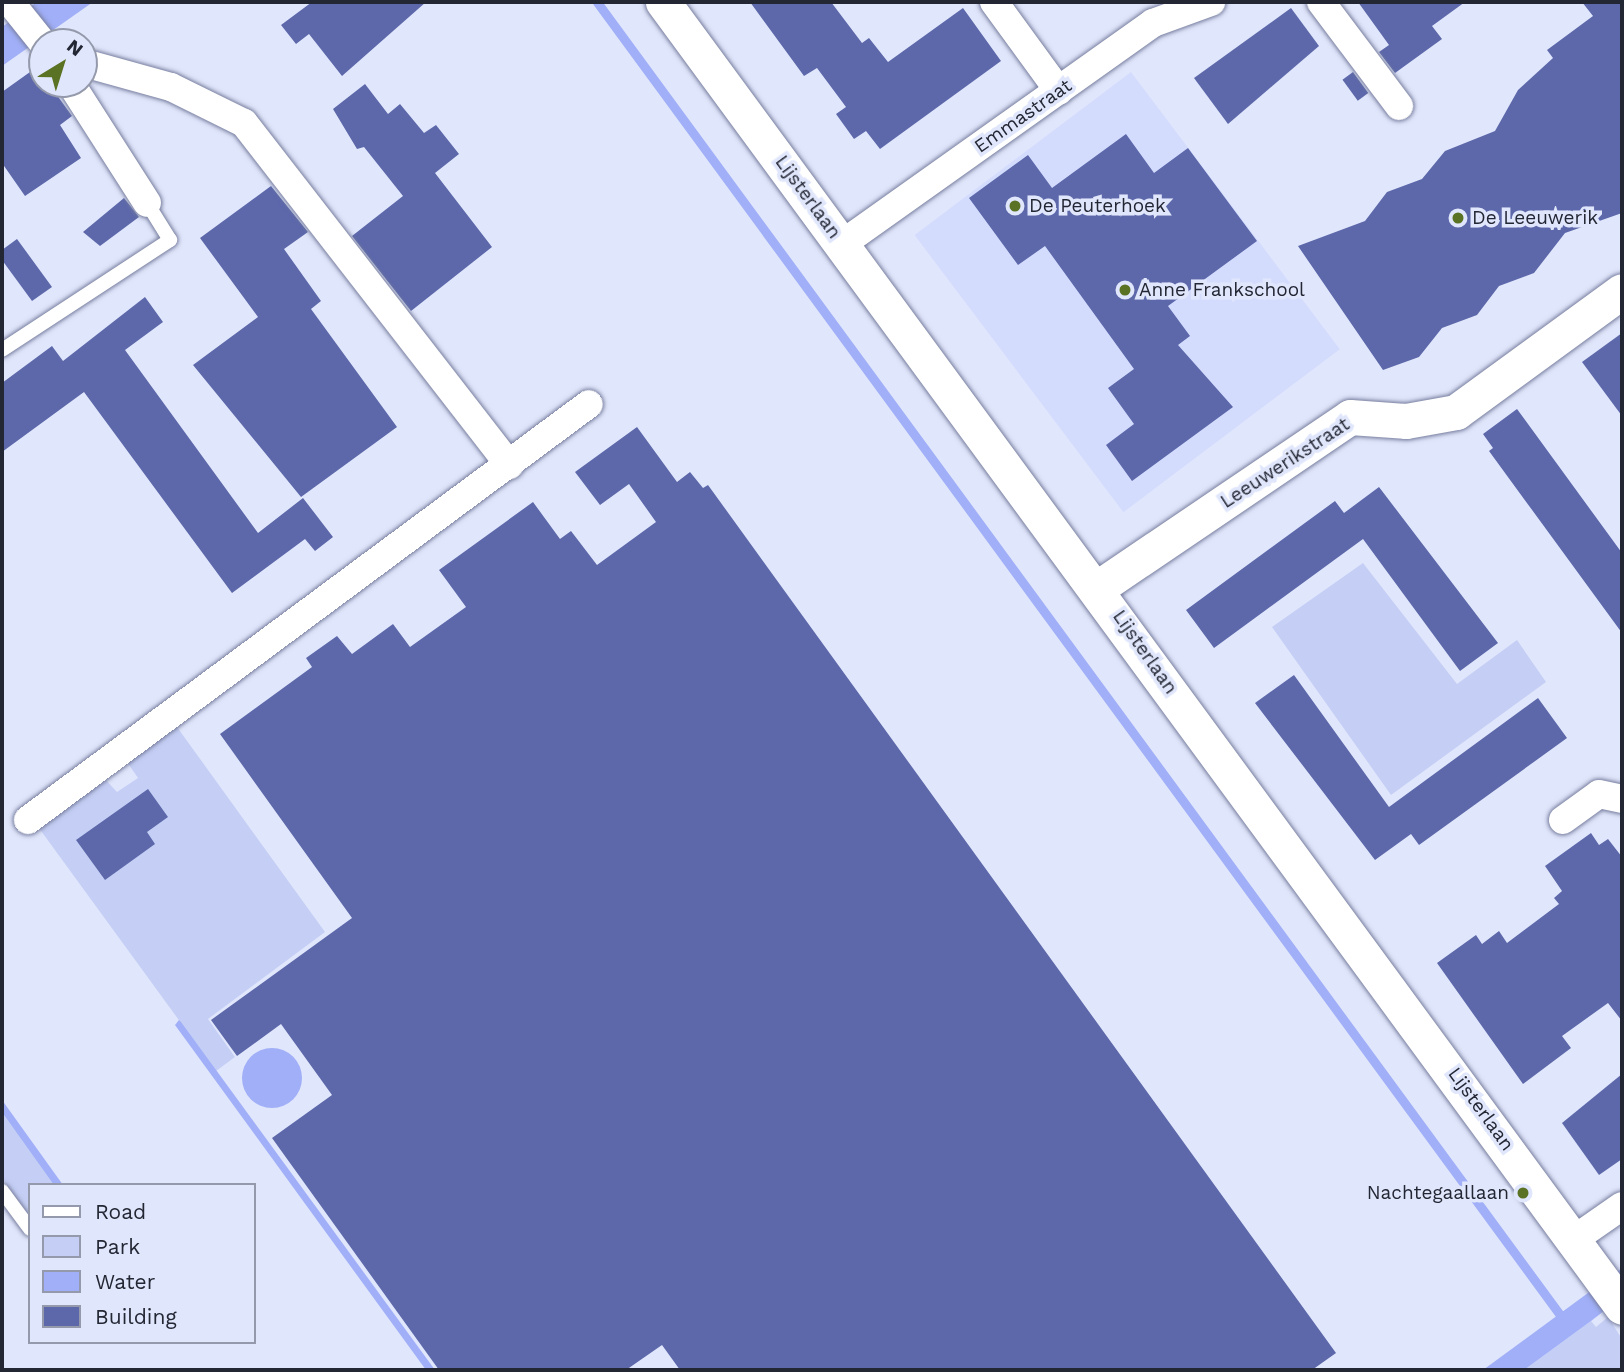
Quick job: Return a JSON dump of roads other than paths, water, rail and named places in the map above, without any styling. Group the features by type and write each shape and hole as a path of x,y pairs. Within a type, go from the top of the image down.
{"street":[{"name":"Lijsterlaan","path":"663,2 1099,587 1576,1238 1622,1307"},
{"path":"994,2 1059,91"},
{"name":"Emmastraat","path":"842,244 1153,23 1211,2"},
{"path":"1321,2 1399,106"},
{"path":"12,4 32,28"},
{"path":"98,67 171,87 244,124 509,465"},
{"path":"80,98 147,203"},
{"name":"Leeuwerikstraat","path":"1099,587 1350,417 1406,421 1456,412 1622,291"},
{"path":"28,820 589,404"},
{"path":"1563,820 1598,794 1622,799"},
{"path":"1576,1238 1622,1206"}],"lane":[{"path":"2,350 170,240 147,203"},
{"path":"2,1191 28,1226"}],"water":[{"path":"37,2 93,2 56,28 28,28 28,48 2,66 2,27"},
{"path":"179,1020 435,1370 426,1370 175,1025"},
{"path":"266,1048 278,1048 297,1061 302,1078 300,1090 289,1103 278,1108 266,1108 247,1095 242,1084 242,1072 255,1053"},
{"path":"2,1100 62,1183 53,1183 2,1112"},
{"path":"1622,1268 1622,1297 1591,1321 1524,1370 1483,1370"}],"waterway":[{"path":"597,2 1560,1315"}],"place":[{"name":"De Peuterhoek","path":"1015,206"},
{"name":"De Leeuwerik","path":"1458,218"},
{"name":"Anne Frankschool","path":"1125,290"},
{"name":"Nachtegaallaan","path":"1523,1193"}]}
